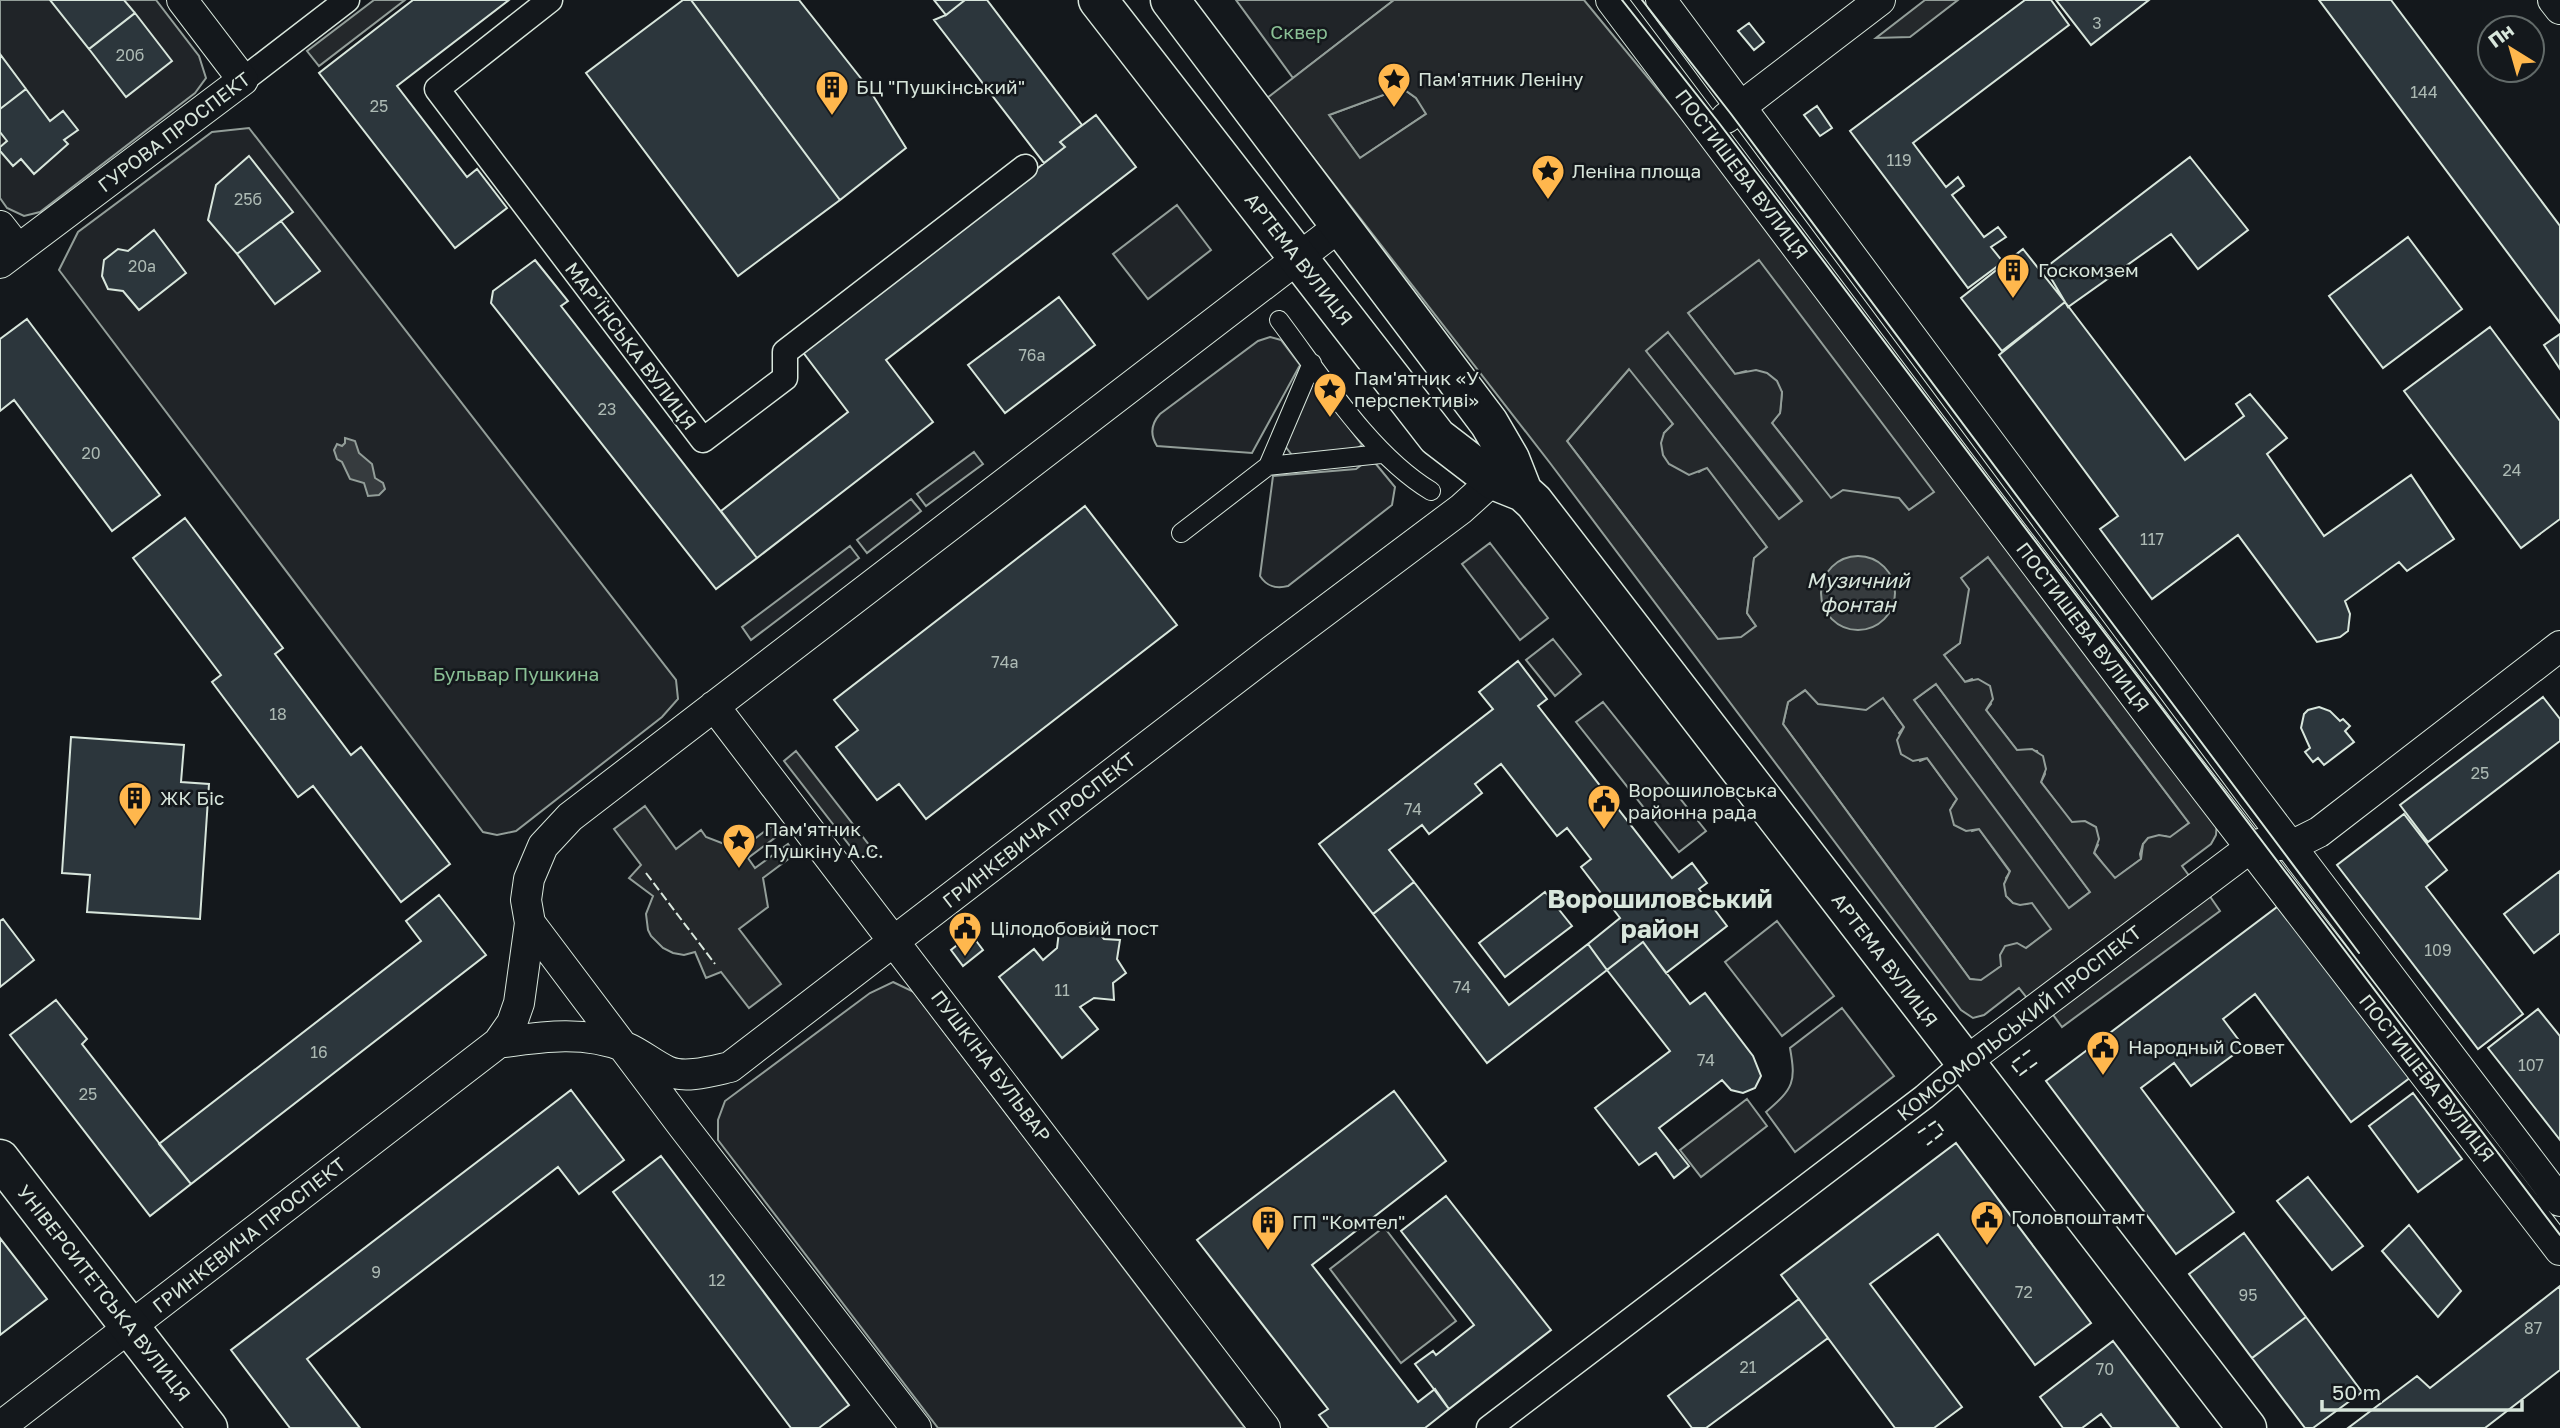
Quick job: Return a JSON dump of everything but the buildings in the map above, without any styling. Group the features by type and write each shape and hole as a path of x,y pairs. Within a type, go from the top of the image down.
{"main road":[{"name":"АРТЕМА ВУЛИЦЯ","path":"1098,0 1437,437 1534,502 2246,1428"},
{"name":"АРТЕМА ВУЛИЦЯ","path":"1170,0 1489,423 1510,459 1508,486"},
{"name":"УНІВЕРСИТЕТСЬКА ВУЛИЦЯ","path":"0,1158 208,1428"}],"street":[{"path":"182,0 243,80"},
{"name":"ГУРОВА ПРОСПЕКТ","path":"9,256 347,0"},
{"name":"МАР’ЇНСЬКА ВУЛИЦЯ","path":"550,0 437,89 703,440 785,378 785,352 1025,167"},
{"name":"ПОСТИШЕВА ВУЛИЦЯ","path":"1611,0 2250,848 2560,1250"},
{"name":"ПОСТИШЕВА ВУЛИЦЯ","path":"1661,0 2291,846 2560,1201"},
{"path":"1709,131 1880,0"},
{"path":"2553,0 2560,9"},
{"path":"0,226 9,256"},
{"name":"ГРИНКЕВИЧА ПРОСПЕКТ","path":"0,1427 498,1044 512,1023 519,1003 530,923 526,900 529,879 543,846 570,817 1340,226"},
{"path":"1279,320 1381,454 1431,491"},
{"path":"1181,533 1268,467 1311,363"},
{"path":"1268,467 1381,454"},
{"name":"ГРИНКЕВИЧА ПРОСПЕКТ","path":"498,1044 575,1035 625,1047 670,1073 696,1073 730,1068 1273,650 1461,509 1508,486"},
{"path":"2250,848 2263,844 2291,846 2322,830 2560,646"},
{"name":"ПУШКІНА БУЛЬВАР","path":"714,706 1265,1428"},
{"name":"КОМСОМОЛЬСЬКИЙ ПРОСПЕКТ","path":"1489,1428 1924,1097 1964,1063 2250,848"},
{"path":"530,923 916,1428"}],"green space":[{"path":"0,0 156,0 199,56 206,78 195,93 40,212 24,216 7,208 0,198"},
{"name":"Сквер","path":"1236,0 1394,0 1293,78"},
{"path":"1402,88 1416,98 1427,113 1360,158 1329,115"},
{"name":"Бульвар Пушкина","path":"249,128 676,680 678,699 662,717 516,831 497,835 483,832 59,270 78,232 212,132"},
{"path":"1177,205 1211,250 1148,299 1113,254"},
{"path":"1759,259 1935,492 1909,510 1831,499 1772,423 1780,413 1782,392 1746,371 1735,374 1688,313"},
{"path":"1668,332 1802,502 1779,519 1645,350"},
{"path":"1270,337 1281,340 1300,365 1252,453 1157,446 1152,430 1160,414 1258,341"},
{"path":"1630,368 1673,424 1664,433 1699,472 1707,467 1767,547 1754,559 1747,613 1756,626 1741,638 1718,639 1567,441"},
{"path":"1316,383 1362,445 1352,452 1295,459 1282,442 1306,390"},
{"path":"974,452 983,464 926,506 917,494"},
{"path":"1371,458 1395,487 1392,505 1288,586 1276,587 1266,583 1260,576 1273,476 1356,469"},
{"path":"911,499 921,511 867,553 857,540"},
{"path":"1490,543 1548,618 1520,640 1462,564"},
{"path":"850,546 859,558 751,640 742,627"},
{"path":"1988,557 2189,823 2170,838 2165,836 2143,844 2141,859 2114,879 2094,852 2098,845 2072,823 2041,782 2045,774 2037,751 2017,750 1986,710 1991,704 1972,679 1965,682 1944,655 1960,643 1960,578"},
{"path":"1553,639 1581,674 1555,696 1526,660"},
{"path":"1936,684 2090,892 2068,909 1914,700"},
{"path":"1806,690 1883,698 1904,727 1899,733 1920,761 1927,758 1957,799 1953,805 1972,831 1979,829 2010,872 2006,878 2026,904 2032,902 2052,929 1981,981 1970,979 1783,724 1788,702"},
{"path":"1603,702 1706,831 1679,852 1576,722"},
{"path":"1777,921 1834,996 1782,1036 1725,962"},
{"path":"893,982 914,992 1245,1428 938,1428 718,1140 718,1120 725,1101 870,993"},
{"path":"1842,1008 1894,1076 1795,1152 1766,1112 1791,1084 1793,1069 1790,1048"}],"shaded area":[{"path":"374,0 405,0 319,66 307,51"},
{"path":"1394,0 1584,0 1784,243 2217,820 2216,835 2211,844 2182,866 2190,877 2027,998 2019,988 1984,1015 1973,1018 1961,1010 1550,463 1267,98","holes":["1402,88 1416,98 1426,114 1360,158 1329,115","1759,260 1934,492 1909,510 1899,498 1843,490 1831,498 1772,423 1780,413 1782,392 1777,381 1767,373 1756,370 1735,374 1688,313","1668,332 1802,501 1779,519 1646,351","1629,369 1673,424 1664,433 1661,443 1663,455 1669,464 1689,475 1707,468 1767,547 1754,558 1747,613 1756,626 1741,637 1718,639 1567,441","1988,557 2189,823 2170,837 2159,835 2148,838 2143,844 2141,859 2115,878 2094,853 2099,839 2096,827 2085,821 2072,822 2041,782 2046,769 2043,756 2032,749 2017,750 1986,710 1993,699 1990,686 1978,679 1965,682 1944,655 1960,643 1969,589 1961,578","1936,684 2090,892 2069,908 1914,700","1805,690 1818,704 1866,710 1883,698 1904,727 1897,740 1901,754 1913,761 1927,758 1957,799 1950,810 1954,825 1966,831 1979,829 2010,871 2004,884 2006,896 2013,903 2020,905 2032,903 2051,929 2026,948 2017,943 2005,946 2000,955 2001,966 1981,980 1970,979 1783,724 1788,702"]},
{"path":"1925,0 1958,0 1910,37 1876,38"},
{"path":"796,751 873,850 860,859 784,761"},
{"path":"645,806 676,849 701,830 706,837 740,850 773,825 780,834 748,858 755,868 788,844 795,854 763,878 768,907 739,929 781,984 749,1008 721,972 706,978 695,952 684,955 673,953 663,948 651,936 646,914 653,896 629,878 641,865 614,829"},
{"path":"2209,895 2220,911 2062,1027 2051,1012"},
{"path":"1747,1099 1767,1126 1701,1177 1680,1150"},
{"path":"1384,1227 1456,1321 1401,1363 1330,1269"}],"water":[{"path":"345,438 355,441 359,453 372,464 375,478 383,483 385,489 379,495 368,496 364,483 350,479 342,462 337,459 334,450 337,444 342,446 345,443"},
{"name":"Музичний фонтан","path":"1858,556 1872,559 1884,567 1892,579 1895,593 1892,607 1884,619 1872,627 1858,630 1844,627 1832,619 1824,607 1821,593 1824,579 1832,567 1844,559"}],"tram line":[{"path":"1622,0 1719,123 2560,1235"},
{"path":"1642,0 1731,114 2359,953"}],"fence":[{"path":"646,873 715,964"},
{"path":"2030,1050 2011,1064 2020,1075 2039,1061"},
{"path":"1918,1133 1936,1121 1944,1132 1927,1145"}],"place":[{"name":"Пам'ятник Леніну","path":"1394,109"},
{"name":"БЦ \"Пушкінський\"","path":"832,117"},
{"name":"Леніна площа","path":"1548,201"},
{"name":"Госкомзем","path":"2013,300"},
{"name":"Пам'ятник «У перспективі»","path":"1330,419"},
{"name":"ЖК Біс","path":"135,828"},
{"name":"Ворошиловська районна рада","path":"1604,831"},
{"name":"Пам'ятник Пушкіну А.С.","path":"739,870"},
{"name":"Цілодобовий пост","path":"965,958"},
{"name":"Народный Совет","path":"2103,1077"},
{"name":"Головпоштамт","path":"1987,1247"},
{"name":"ГП \"Комтел\"","path":"1268,1252"}],"district":[{"name":"Ворошиловський район","path":"1660,914"}]}
